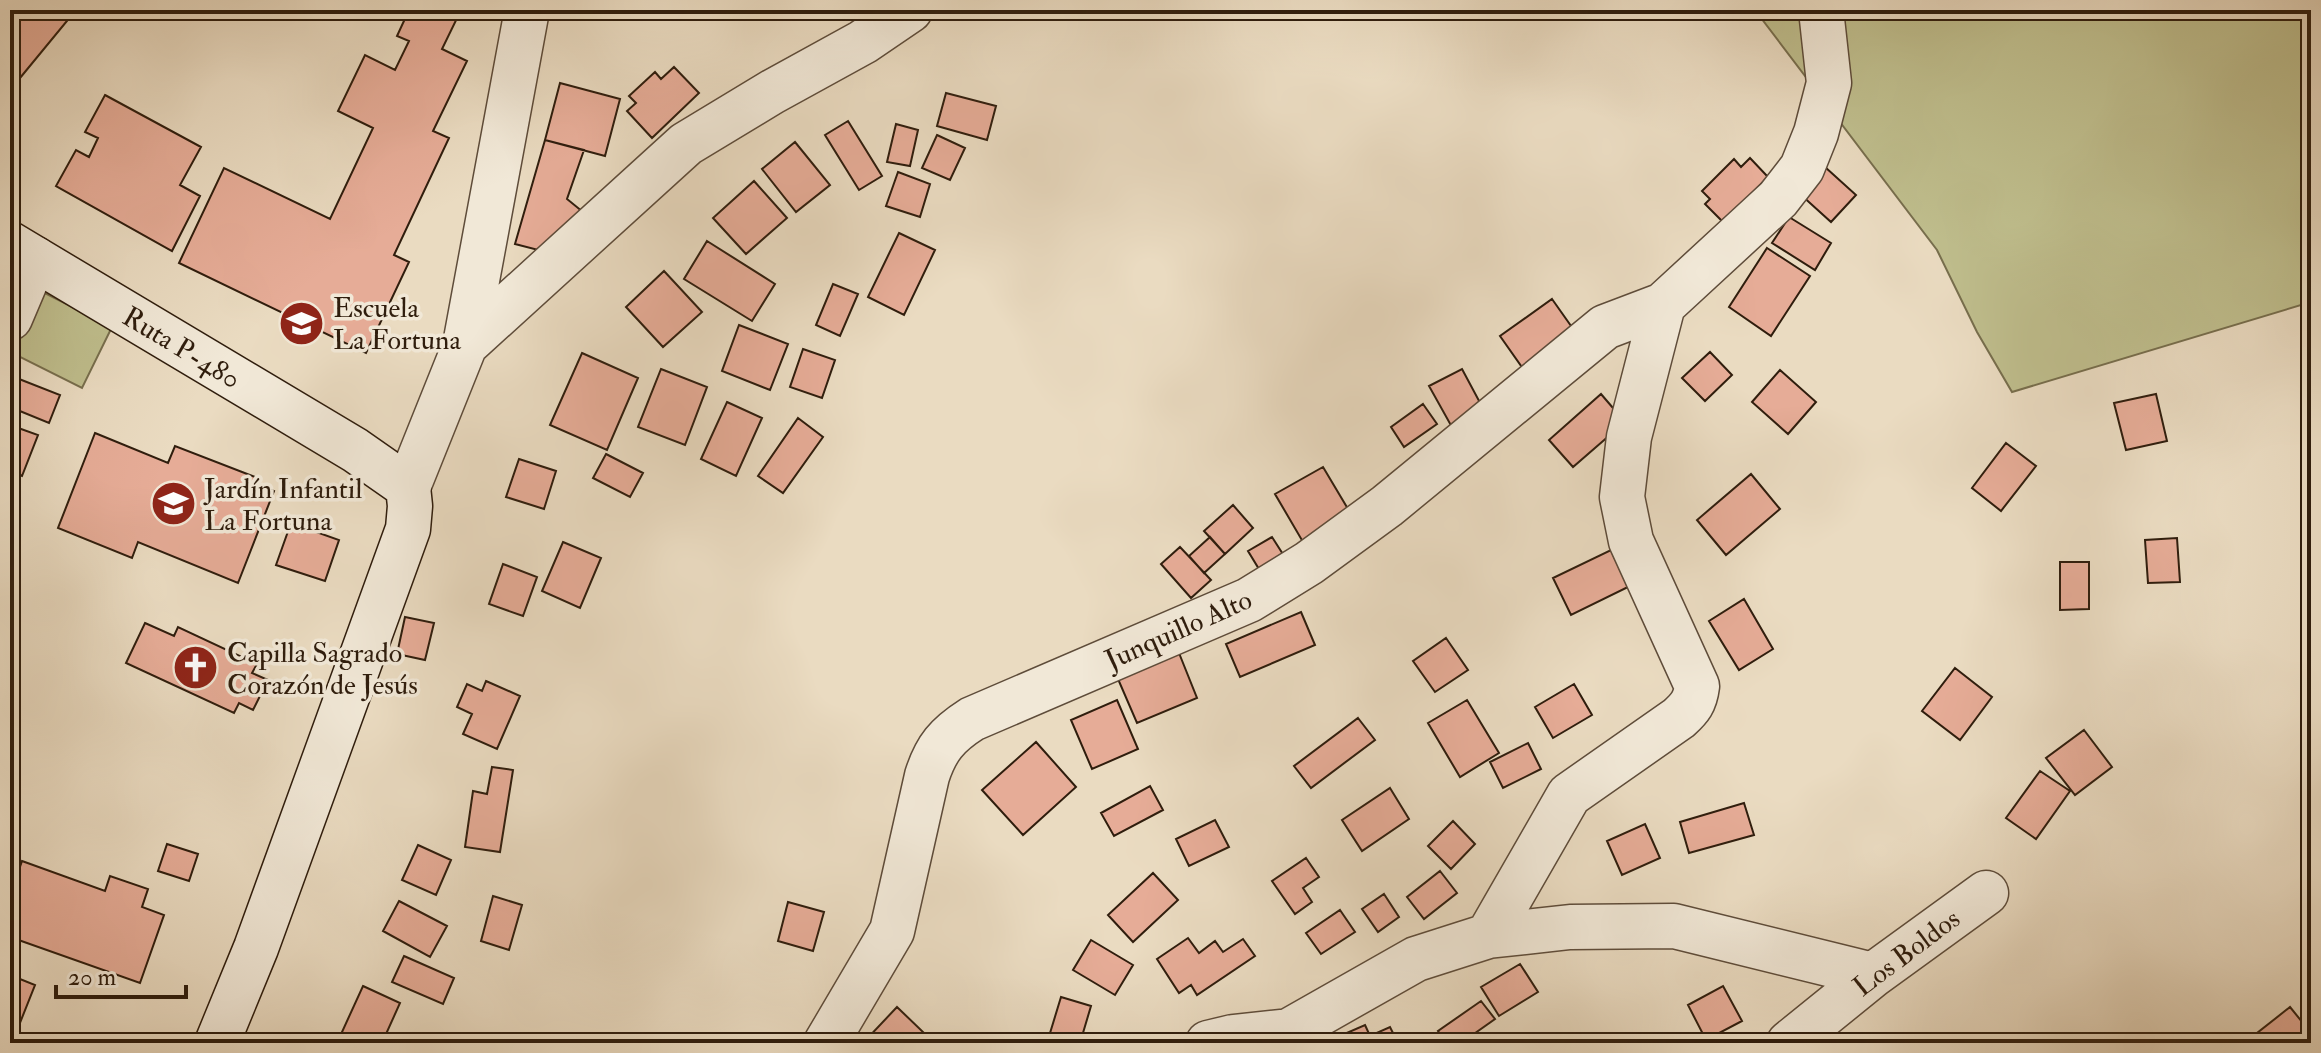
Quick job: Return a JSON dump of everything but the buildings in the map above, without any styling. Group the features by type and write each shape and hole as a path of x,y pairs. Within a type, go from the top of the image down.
{"street":[{"path":"217,1043 256,948 408,529 408,487 465,345 527,10"},
{"path":"465,345 686,144 863,42 910,10"},
{"name":"Junquillo Alto","path":"826,1043 892,931 934,755 960,727 996,708 1249,600 1309,563 1387,506 1605,327 1663,305 1778,199 1802,168 1816,133 1829,83 1821,10"},
{"path":"10,318 23,252"},
{"name":"Ruta P-480","path":"23,252 355,450 408,487"},
{"path":"1488,936 1569,795 1679,718 1696,697 1697,686 1631,541 1622,497 1629,437 1663,305"},
{"name":"Los Boldos","path":"1789,1043 1873,975 1986,893"},
{"path":"1208,1043 1289,1031 1416,959 1488,936 1570,927 1674,926 1873,975"}],"shaded area":[{"path":"1755,10 2311,10 2311,302 2012,392 1977,332 1937,250"},
{"path":"31,286 112,327 82,388 10,352 10,329"}],"place":[{"name":"Escuela La Fortuna","path":"302,323"},
{"name":"Jardín Infantil La Fortuna","path":"173,504"},
{"name":"Capilla Sagrado Corazón de Jesús","path":"196,668"}]}
